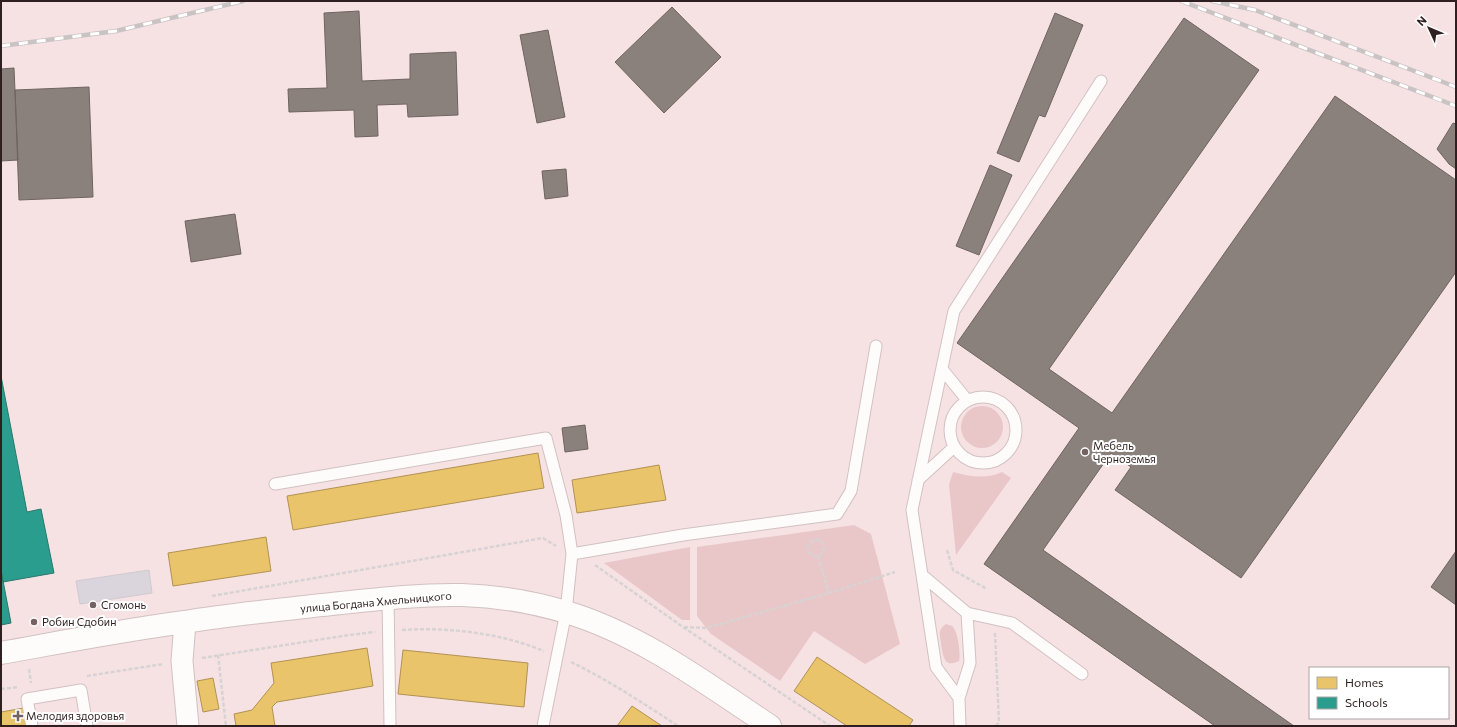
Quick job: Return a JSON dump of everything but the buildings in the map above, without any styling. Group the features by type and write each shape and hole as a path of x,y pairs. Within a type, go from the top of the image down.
{"main road":[{"name":"улица Богдана Хмельницкого","path":"1,653 185,622 388,599 430,595 464,595 509,599 566,612 605,626 646,647 700,679 770,726"}],"street":[{"path":"185,622 182,661 188,726"}],"lane":[{"path":"959,698 936,667 912,510 954,311 1101,81"},
{"path":"572,554 683,536 837,514 851,491 876,346"},
{"path":"942,369 967,400"},
{"path":"978,396 989,397 1000,401 1008,408 1014,418 1016,429 1010,450 992,462 981,463 970,461 961,456 954,447 950,438 949,427 952,416 958,407 967,400 978,396"},
{"path":"275,484 546,438 566,515 572,554 566,612 543,726"},
{"path":"918,480 954,447"},
{"path":"922,575 967,612 1012,623 1082,674"},
{"path":"388,599 390,726"},
{"path":"960,726 959,698 970,663 967,612"},
{"path":"32,726 28,699 81,690 87,726"}],"path":[{"path":"212,596 543,538 596,565 683,627 830,726"},
{"path":"813,540 821,542 824,547 818,556 811,554 808,550 809,543 813,540"},
{"path":"947,550 953,570 987,589"},
{"path":"818,556 829,593"},
{"path":"683,627 706,628 829,593 895,572"},
{"path":"994,619 998,722 996,726"},
{"path":"84,676 349,635 404,630 446,629 486,635 529,644 592,673 622,690 678,726"},
{"path":"218,655 226,726"},
{"path":"1,689 24,686"}],"shaded area":[{"path":"982,406 997,412 1003,427 997,442 982,448 967,442 961,427 967,412"},
{"path":"953,472 983,477 1002,472 1011,478 956,555 949,485"},
{"path":"854,525 871,534 900,644 865,664 814,631 780,681 711,634 697,616 697,547"},
{"path":"690,547 690,620 682,620 604,563"},
{"path":"946,624 952,626 956,632 960,658 959,661 954,663 947,662 945,660 941,644 940,630"}],"railway":[{"path":"1,46 116,31 243,1"},
{"path":"1181,1 1456,106"},
{"path":"1212,1 1255,10 1456,87"}],"place":[{"name":"Мебель Черноземья","path":"1085,452"},
{"name":"Сгомонь","path":"93,605"},
{"name":"Робин Сдобин","path":"34,622"},
{"name":"Мелодия здоровья","path":"18,716"}]}
